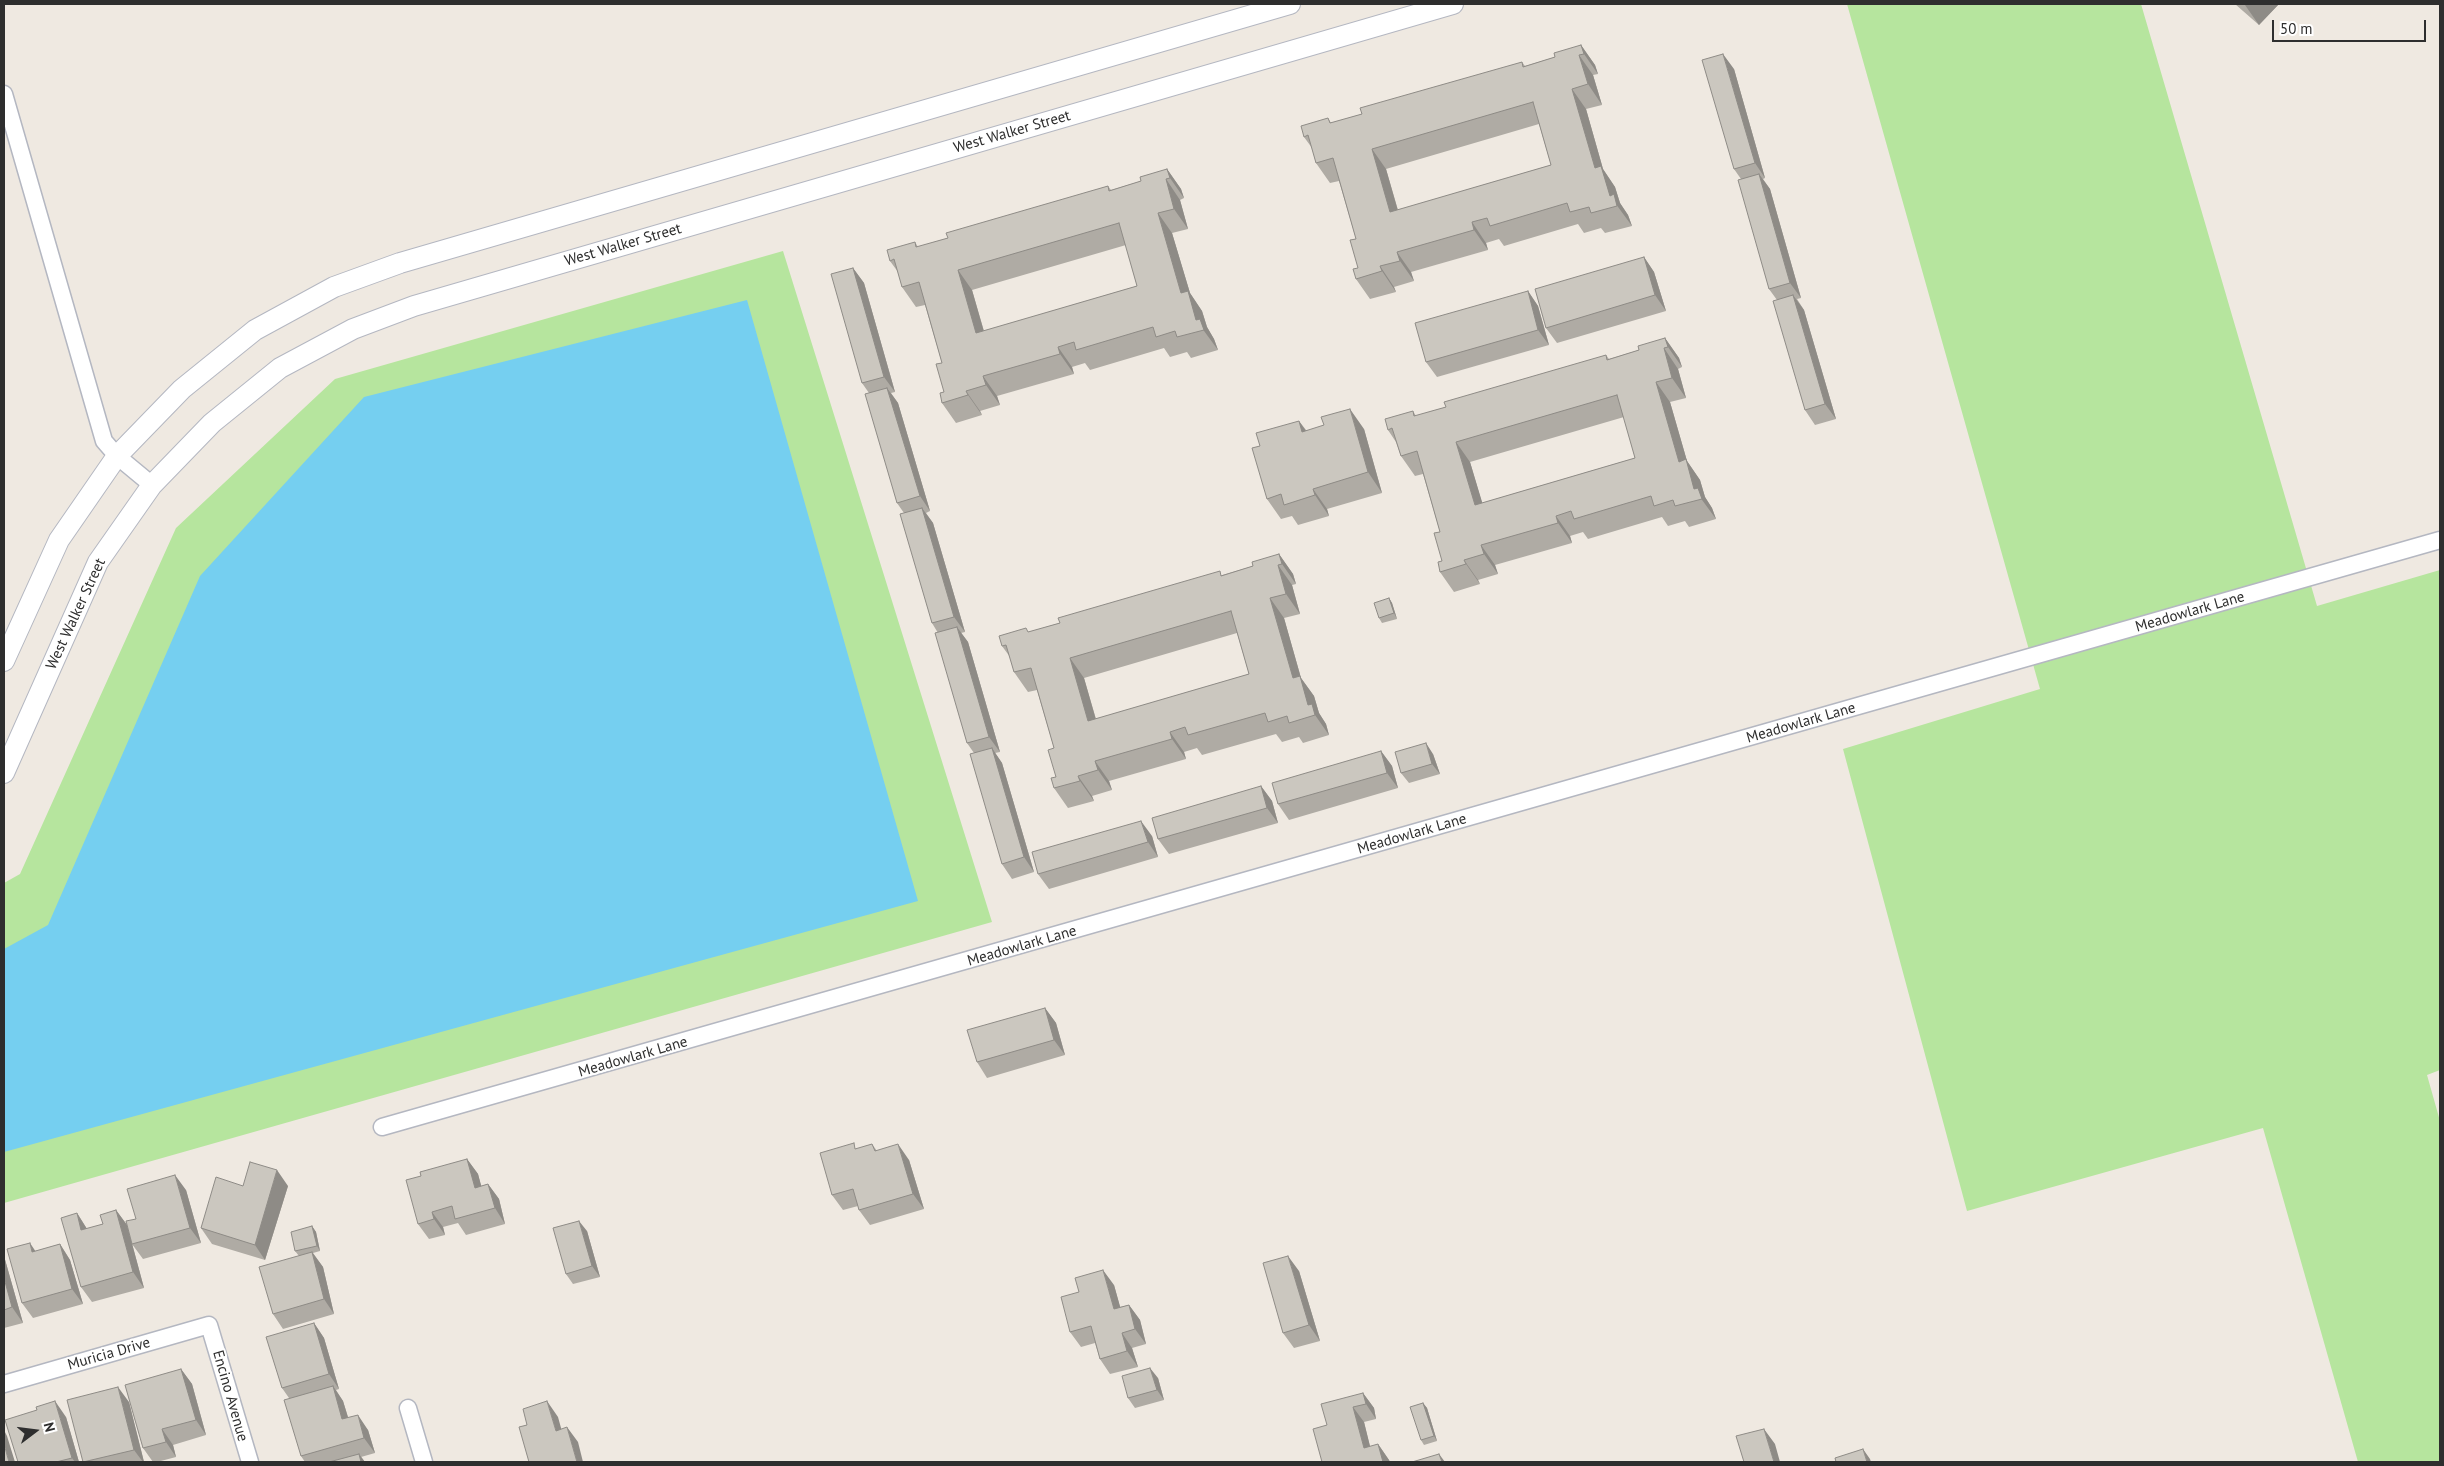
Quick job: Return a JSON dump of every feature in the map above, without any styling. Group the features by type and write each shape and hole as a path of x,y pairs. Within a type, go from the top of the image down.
{"street":[{"path":"4,661 59,540 117,456 182,389 255,330 334,288 400,263 1290,4"},
{"name":"West Walker Street","path":"4,773 98,562 152,485 212,423 280,368 353,329 414,306 1453,4"},
{"path":"4,94 104,440 117,456 152,485"},
{"name":"Meadowlark Lane","path":"382,1127 2440,540"},
{"name":"Muricia Drive","path":"4,1384 210,1325 211,1331"},
{"name":"Encino Avenue","path":"211,1331 250,1462"},
{"path":"408,1408 424,1462"}],"green space":[{"path":"1847,4 2141,4 2317,606 2440,570 2440,1070 2427,1075 2440,1121 2440,1462 2358,1462 2263,1128 1967,1211 1843,749 2040,689"},
{"path":"783,251 992,922 4,1203 4,883 20,874 176,528 335,379"}],"water":[{"path":"747,300 918,901 4,1152 4,949 48,925 200,576 364,397"}],"building":[{"path":"1581,45 1584,54 1579,55 1588,84 1572,89 1595,168 1601,166 1610,196 1614,194 1617,206 1591,213 1589,207 1570,212 1567,203 1490,226 1487,218 1472,222 1474,230 1397,252 1400,261 1380,266 1382,271 1356,279 1353,269 1358,268 1350,240 1356,239 1333,158 1316,163 1308,135 1304,137 1301,126 1328,118 1330,123 1362,114 1360,108 1522,62 1523,67 1555,57 1554,53","holes":["1533,102 1551,165 1390,212 1372,149"]},
{"path":"1723,54 1755,163 1734,169 1702,60"},
{"path":"1167,169 1170,178 1166,179 1174,209 1158,213 1181,293 1188,291 1196,320 1200,319 1204,330 1177,337 1175,331 1156,337 1153,327 1076,350 1074,342 1058,347 1060,354 983,376 986,385 966,391 968,395 942,403 940,393 944,392 936,364 942,363 919,282 902,287 894,259 890,261 887,250 915,242 916,247 948,238 946,233 1108,186 1109,191 1141,181 1140,177","holes":["1119,223 1137,286 976,333 958,270"]},
{"path":"1759,174 1790,283 1769,289 1738,180"},
{"path":"1644,257 1655,295 1546,328 1535,289"},
{"path":"853,268 884,377 862,383 831,274"},
{"path":"1528,291 1538,330 1426,362 1415,323"},
{"path":"1793,295 1825,404 1805,410 1773,301"},
{"path":"1665,338 1668,347 1664,348 1672,378 1656,382 1679,462 1686,459 1694,489 1698,488 1702,499 1675,506 1673,500 1654,506 1651,496 1574,519 1571,511 1556,516 1558,523 1481,545 1484,554 1464,560 1466,564 1440,572 1438,562 1442,561 1434,533 1440,532 1417,451 1401,456 1392,428 1388,430 1385,419 1413,411 1414,416 1446,407 1444,402 1606,355 1607,360 1639,350 1638,346","holes":["1617,395 1635,458 1475,505 1456,442"]},
{"path":"887,388 920,496 897,503 865,394"},
{"path":"1350,409 1368,472 1313,489 1315,495 1284,505 1281,494 1267,499 1252,448 1260,446 1256,433 1299,421 1302,432 1324,425 1321,417"},
{"path":"922,508 954,617 932,623 900,514"},
{"path":"1279,554 1282,564 1278,565 1286,594 1270,598 1293,678 1300,676 1308,705 1312,704 1315,715 1289,723 1287,716 1268,722 1265,713 1188,735 1185,727 1170,732 1172,739 1095,761 1098,770 1078,776 1080,781 1054,788 1051,778 1056,777 1048,750 1054,748 1031,668 1014,672 1006,645 1002,646 999,636 1026,628 1028,632 1060,623 1058,618 1220,571 1221,576 1253,566 1252,562","holes":["1231,611 1249,674 1088,721 1070,658"]},
{"path":"1389,598 1394,613 1379,618 1374,603"},
{"path":"957,627 989,737 967,743 935,633"},
{"path":"1426,743 1432,764 1401,773 1395,752"},
{"path":"992,748 1024,857 1002,864 970,754"},
{"path":"1381,751 1387,773 1278,804 1272,783"},
{"path":"1261,786 1267,808 1158,839 1152,818"},
{"path":"1141,821 1148,842 1038,874 1032,852"},
{"path":"1045,1008 1054,1040 977,1062 967,1030"},
{"path":"854,1143 855,1149 872,1144 875,1151 898,1144 913,1194 859,1210 853,1189 832,1195 820,1153"},
{"path":"467,1159 475,1188 488,1184 495,1208 455,1219 452,1206 432,1212 434,1219 418,1224 406,1180 421,1176 420,1172"},
{"path":"250,1162 277,1170 255,1245 201,1228 216,1177 243,1186"},
{"path":"175,1175 190,1228 132,1244 126,1221 136,1219 127,1189"},
{"path":"116,1210 133,1272 81,1287 61,1218 77,1213 81,1230 103,1224 100,1215"},
{"path":"579,1221 592,1266 566,1274 553,1228"},
{"path":"312,1226 317,1246 295,1251 291,1232"},
{"path":"30,1243 32,1252 60,1244 72,1289 22,1303 7,1249"},
{"path":"312,1252 324,1299 273,1314 259,1267"},
{"path":"1288,1256 1309,1325 1283,1333 1263,1263"},
{"path":"1103,1270 1114,1309 1129,1305 1135,1329 1122,1333 1127,1351 1100,1359 1091,1326 1070,1332 1061,1297 1079,1292 1075,1278"},
{"path":"4,1278 12,1307 4,1310"},
{"path":"314,1323 329,1374 282,1388 266,1337"},
{"path":"1150,1368 1157,1390 1128,1398 1122,1376"},
{"path":"181,1369 196,1420 162,1429 166,1442 143,1448 125,1385"},
{"path":"333,1386 342,1419 358,1415 364,1438 301,1456 284,1400"},
{"path":"118,1387 134,1450 83,1462 67,1400"},
{"path":"1363,1393 1366,1404 1353,1407 1364,1448 1378,1444 1383,1462 1322,1462 1313,1429 1327,1425 1321,1404"},
{"path":"55,1401 72,1458 56,1462 18,1462 5,1420 37,1410 36,1407"},
{"path":"547,1401 556,1431 567,1427 577,1462 529,1462 519,1427 527,1425 523,1409"},
{"path":"1423,1403 1434,1436 1421,1440 1410,1407"},
{"path":"1764,1429 1774,1462 1744,1462 1736,1436"},
{"path":"4,1444 9,1462 4,1462"},
{"path":"1863,1449 1867,1462 1836,1462 1835,1458"},
{"path":"359,1454 361,1462 329,1462"},
{"path":"1439,1454 1442,1462 1412,1462"}]}
